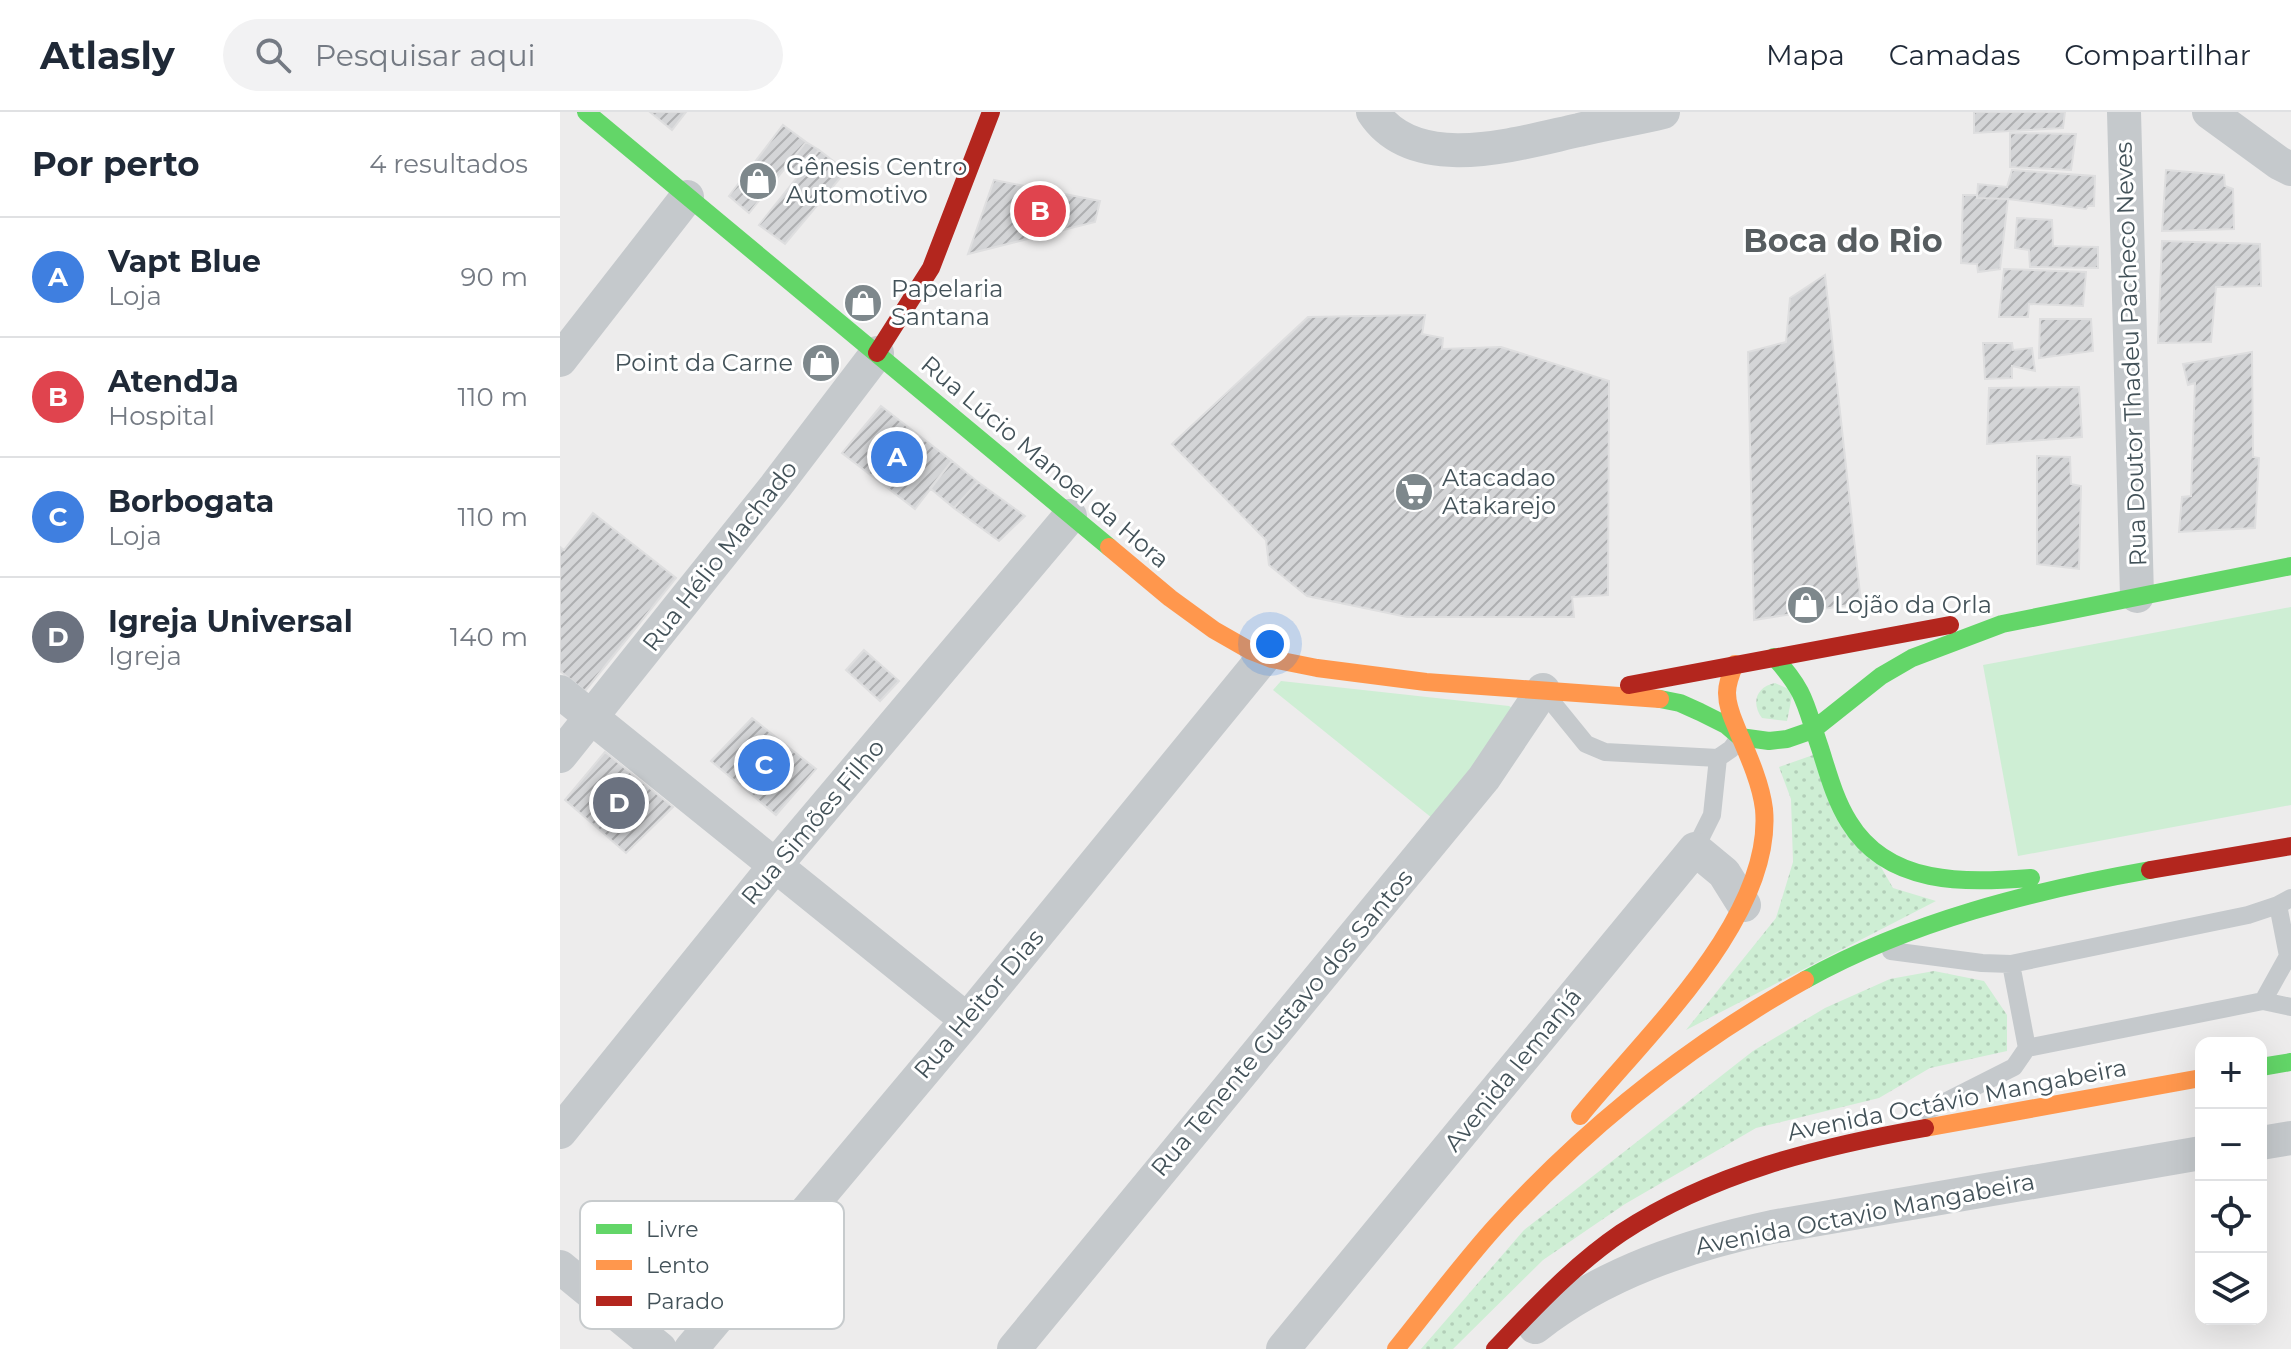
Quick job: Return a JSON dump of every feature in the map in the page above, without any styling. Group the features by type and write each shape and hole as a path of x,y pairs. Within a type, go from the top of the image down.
{"main road":[{"name":"Rua Lúcio Manoel da Hora","path":"586,112 1070,516 1202,623 1234,644 1264,657 1303,666 1399,681 1587,693"},
{"path":"877,353 931,268 991,112"},
{"path":"1587,693 1680,703 1726,725 1740,737 1769,741 1787,739 1813,730 1881,676 1912,658 2002,624 2291,566"},
{"path":"1587,693 1941,625 2002,624"},
{"path":"1774,657 1800,686 1813,730 1850,824 1868,848 1896,866 1923,876 1954,881 2157,868"},
{"path":"1396,1349 1499,1223 1598,1091 1720,949 1744,905 1763,845 1764,812 1759,790 1730,714 1727,694 1735,664"},
{"path":"1499,1223 1634,1095 1694,1051 1786,991 1870,948 1977,911 2053,890 2157,868 2291,846"},
{"path":"2267,1066 2291,1062"},
{"name":"Avenida Octávio Mangabeira","path":"1495,1349 1576,1268 1620,1234 1680,1198 1739,1173 1798,1153 1874,1137 2195,1079"}],"street":[{"path":"1373,112 1404,141 1446,150 1501,148 1653,113"},
{"name":"Rua Doutor Thadeu Pacheco Neves","path":"2124,112 2137,596"},
{"path":"2209,112 2291,169"},
{"path":"560,360 687,197"},
{"name":"Rua Hélio Machado","path":"560,756 775,487 877,353"},
{"name":"Rua Simões Filho","path":"560,1132 774,867 1070,516"},
{"name":"Rua Heitor Dias","path":"815,1201 1264,657"},
{"name":"Rua Tenente Gustavo dos Santos","path":"1014,1349 1484,778 1543,690"},
{"path":"560,692 967,1020"},
{"path":"1695,849 1724,873 1744,905"},
{"name":"Avenida Iemanjá","path":"1283,1349 1695,849"},
{"path":"2267,1142 2291,1138"},
{"name":"Avenida Octavio Mangabeira","path":"1506,1349 1556,1310 1662,1256 1713,1240 1772,1227 2195,1154"},
{"path":"560,1267 580,1283"},
{"path":"636,1329 660,1349"},
{"name":"Rua Heitor Dias","path":"691,1349 708,1329"}],"lane":[{"path":"1543,690 1586,744 1605,752 1718,758 1731,749 1740,737"},
{"path":"1695,849 1712,815 1718,758"},
{"path":"1870,948 2011,964 2248,915 2285,901 2289,957 2263,1001"},
{"path":"2011,964 2027,1048"},
{"path":"1874,1137 1997,1077 2014,1067 2027,1048 2263,1001 2291,1007"}],"green space":[{"path":"2291,607 2291,805 2018,856 1983,665"},
{"path":"1281,681 1509,706 1518,712 1432,818 1273,690"},
{"path":"1775,683 1793,691 1787,721 1762,718 1757,707 1757,696 1763,688"},
{"path":"1816,754 1893,888 1936,901 1686,1030 1776,918 1793,862 1791,799 1779,767"},
{"path":"1934,971 1984,981 2007,1015 2007,1051 1930,1068 1879,1098 1756,1128 1625,1204 1543,1260 1453,1349 1421,1349 1524,1230 1753,1051 1825,1008 1890,979"}],"building":[{"path":"650,112 686,112 672,130"},
{"path":"1974,112 2065,112 2063,128 1974,133"},
{"name":"Gênesis Centro Automotivo","path":"783,125 806,142 749,213 729,196"},
{"path":"2010,133 2076,134 2071,170 2010,167"},
{"path":"806,142 819,150 800,174 787,165"},
{"path":"819,150 846,171 785,244 759,225"},
{"path":"2012,170 2095,176 2094,206 2086,209 1977,198 1978,184 2007,187"},
{"path":"2166,170 2224,175 2225,186 2233,189 2234,229 2162,231"},
{"path":"994,180 1100,201 1095,222 968,254"},
{"path":"1963,195 2008,199 2000,269 1978,272 1977,264 1961,263"},
{"path":"2017,218 2052,220 2053,246 2098,247 2098,268 2030,267 2029,250 2015,248"},
{"path":"2162,241 2260,244 2261,286 2216,287 2211,342 2158,343"},
{"path":"2004,269 2086,272 2083,306 2029,304 2028,317 1999,317"},
{"path":"1825,275 1861,603 1754,620 1748,352 1786,342 1790,298"},
{"name":"Atacadao Atakarejo","path":"1425,315 1422,334 1443,338 1442,349 1501,347 1609,381 1608,595 1572,597 1574,617 1407,617 1307,596 1269,565 1266,540 1172,444 1308,317"},
{"path":"2040,319 2091,319 2093,351 2039,358"},
{"path":"1983,343 2012,343 2013,350 2032,348 2035,371 2012,366 2012,378 1985,379"},
{"path":"2252,352 2253,457 2259,458 2255,528 2179,532 2182,497 2191,496 2195,383 2188,385 2183,364"},
{"path":"2079,387 2082,437 1987,444 1989,388"},
{"path":"881,406 952,461 915,509 842,453"},
{"path":"2037,456 2070,457 2071,484 2081,486 2079,569 2037,564"},
{"path":"952,461 978,482 954,508 930,488"},
{"path":"978,482 1025,516 999,541 954,508"},
{"path":"593,513 676,578 585,691 560,671 560,547 564,550"},
{"path":"864,650 899,681 880,701 846,670"},
{"path":"752,718 816,769 776,815 711,761"},
{"path":"605,752 673,807 626,853 565,800"}],"traffic: fast":[{"path":"586,112 1109,547"},
{"path":"1660,699 1700,712 1726,725 1740,737 1769,741 1787,739 1813,730 1881,676 1912,658 2002,624 2291,566"},
{"path":"1774,657 1799,690 1840,805 1865,843 1906,869 1930,876 1980,880 2031,878"},
{"path":"1805,980 1887,941 1973,911 2017,898 2150,870"},
{"path":"2267,1066 2291,1062"}],"traffic: slow":[{"path":"1109,547 1214,630 1272,659 1426,682 1660,699"},
{"path":"1580,1116 1700,974 1727,933 1748,892 1762,850 1764,809 1751,761 1728,704 1728,686 1735,664"},
{"path":"1396,1349 1483,1241 1530,1190 1602,1122 1720,1032 1805,980"},
{"path":"1925,1128 2195,1079"}],"traffic: jam":[{"path":"877,353 931,268 991,112"},
{"path":"1629,685 1950,625"},
{"path":"2150,870 2291,846"},
{"path":"1495,1349 1587,1259 1656,1212 1729,1178 1767,1165 1845,1144 1925,1128"}],"place":[{"name":"Gênesis Centro Automotivo","path":"758,181"},
{"name":"AtendJa","path":"1040,211"},
{"name":"Papelaria Santana","path":"863,303"},
{"name":"Point da Carne","path":"821,363"},
{"name":"Vapt Blue","path":"897,457"},
{"name":"Atacadao Atakarejo","path":"1414,492"},
{"name":"Lojão da Orla","path":"1806,605"},
{"name":"Borbogata","path":"764,765"},
{"name":"Igreja Universal","path":"619,803"}],"district":[{"name":"Boca do Rio","path":"1843,241"}]}
